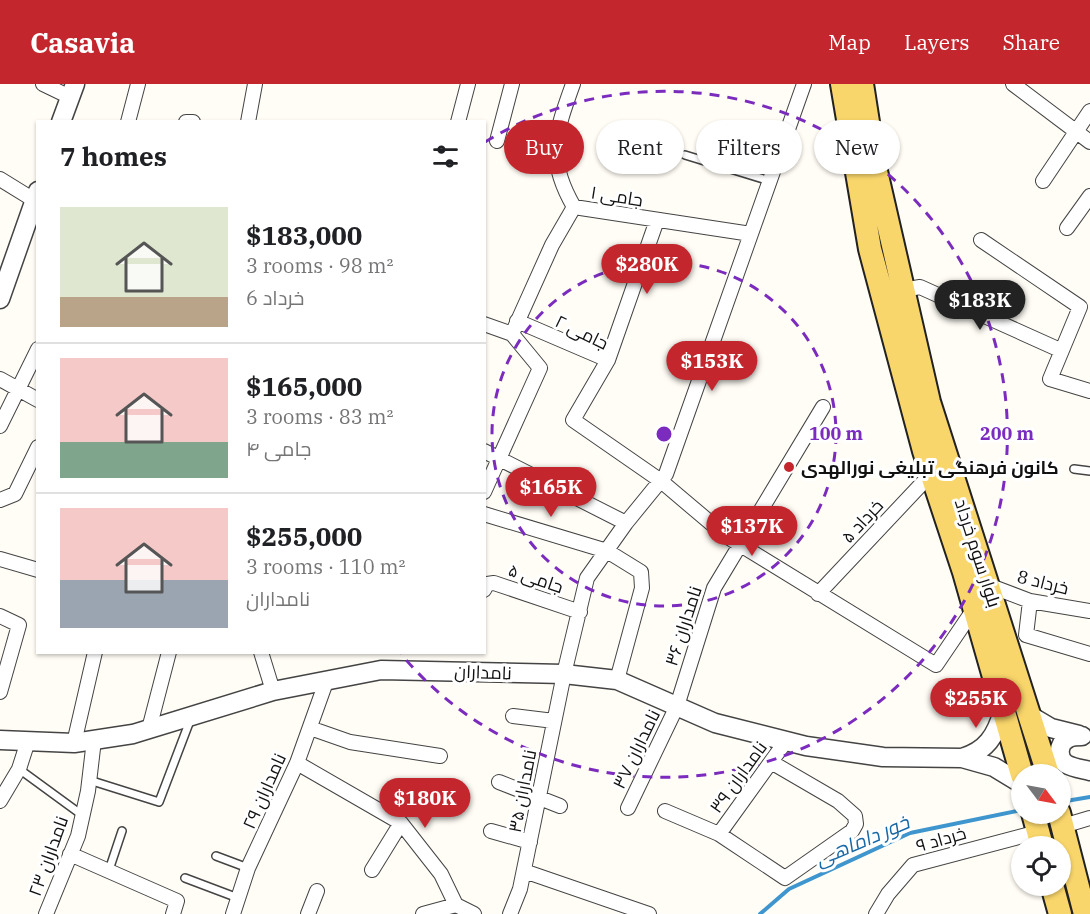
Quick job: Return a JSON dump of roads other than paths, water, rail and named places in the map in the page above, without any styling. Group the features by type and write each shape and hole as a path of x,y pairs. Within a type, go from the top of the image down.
{"main road":[{"name":"بلوار سوم خرداد","path":"842,84 870,249 931,474 988,585 1045,764"},
{"name":"بلوار سوم خرداد","path":"862,84 875,168 961,529 974,609 1019,764"},
{"path":"1061,824 1085,914"},
{"path":"1055,896 1060,914"}],"street":[{"path":"43,84 72,91 62,120"},
{"path":"129,120 138,84"},
{"path":"248,120 255,84"},
{"path":"459,120 468,84"},
{"path":"497,141 512,84"},
{"path":"573,84 554,153 561,186 574,207"},
{"name":"نامداران ۳۵","path":"510,914 524,871 564,674 587,578 626,523 666,474 804,84"},
{"path":"1013,84 1090,142"},
{"path":"1043,181 1090,111"},
{"path":"0,179 36,195 33,220 4,271 0,299"},
{"path":"1067,228 1090,196"},
{"name":"جامی ۱","path":"514,328 552,245 574,207 751,234"},
{"path":"608,360 657,220"},
{"path":"981,240 1085,310 1060,350 1050,380 1090,391"},
{"path":"903,290 920,287 1060,350"},
{"path":"486,324 514,328 540,368 486,488"},
{"name":"جامی ۲","path":"514,328 608,360 573,420 661,481"},
{"path":"0,426 36,353"},
{"path":"0,379 36,399"},
{"name":"نامداران ۳۶","path":"677,706 714,588 823,406"},
{"path":"0,500 15,494 36,451"},
{"path":"486,452 500,456 626,523"},
{"name":"خرداد ۵","path":"819,594 931,474"},
{"path":"661,481 740,545 936,665 974,609"},
{"path":"486,515 607,551 641,572 643,579 617,681"},
{"path":"0,559 36,569"},
{"name":"جامی ۵","path":"486,587 494,583 580,612"},
{"name":"خرداد 8","path":"988,585 1030,601 1090,611"},
{"path":"1030,601 1026,635 1090,654"},
{"path":"0,616 19,625 0,692"},
{"path":"74,743 94,654"},
{"path":"149,729 168,654"},
{"path":"262,654 273,691"},
{"name":"نامداران","path":"0,740 74,743 94,740 149,729 273,691 381,670 564,674 617,681 715,723 786,741 883,757 962,758 994,767 1011,777"},
{"name":"نامداران ۲۹","path":"233,914 248,868 281,803 326,682"},
{"name":"نامداران ۳۷","path":"628,808 677,706"},
{"name":"نامداران","path":"962,758 979,753 988,743 999,727 1003,711"},
{"path":"1029,715 1051,728 1086,737"},
{"path":"513,716 554,721"},
{"path":"310,728 350,742 440,756"},
{"path":"1086,737 1067,738 1059,752 1062,761 1067,765 1090,771"},
{"name":"نامداران ۲۳","path":"46,914 70,854 82,815 94,740"},
{"path":"0,801 19,769 28,741"},
{"name":"نامداران ۳۹","path":"719,834 786,741"},
{"path":"665,811 719,834 785,878 852,831 856,824 855,816 849,809 771,762"},
{"path":"297,763 401,823 441,874 456,905 474,914"},
{"path":"1071,772 1090,771"},
{"path":"499,782 560,806"},
{"path":"1071,819 1090,818"},
{"path":"372,870 401,823"},
{"name":"خرداد ۹","path":"876,914 888,894 913,865 1037,829"},
{"path":"491,831 530,842"},
{"path":"70,854 109,870 175,907"},
{"path":"524,871 649,914"},
{"path":"308,914 317,891"},
{"path":"423,914 456,905"}],"lane":[{"path":"685,155 770,181"},
{"path":"1074,469 1090,471"},
{"path":"89,780 159,802 192,715"},
{"path":"19,769 82,815"},
{"path":"109,870 122,831"},
{"path":"216,856 248,868"},
{"path":"185,878 238,898"}],"waterway":[{"name":"خور داماهی","path":"1071,800 1090,797"},
{"name":"خور داماهی","path":"760,914 789,889 910,833 1011,812"}],"place":[{"name":"کانون فرهنگی تبلیغی نورالهدی","path":"789,467"}]}
